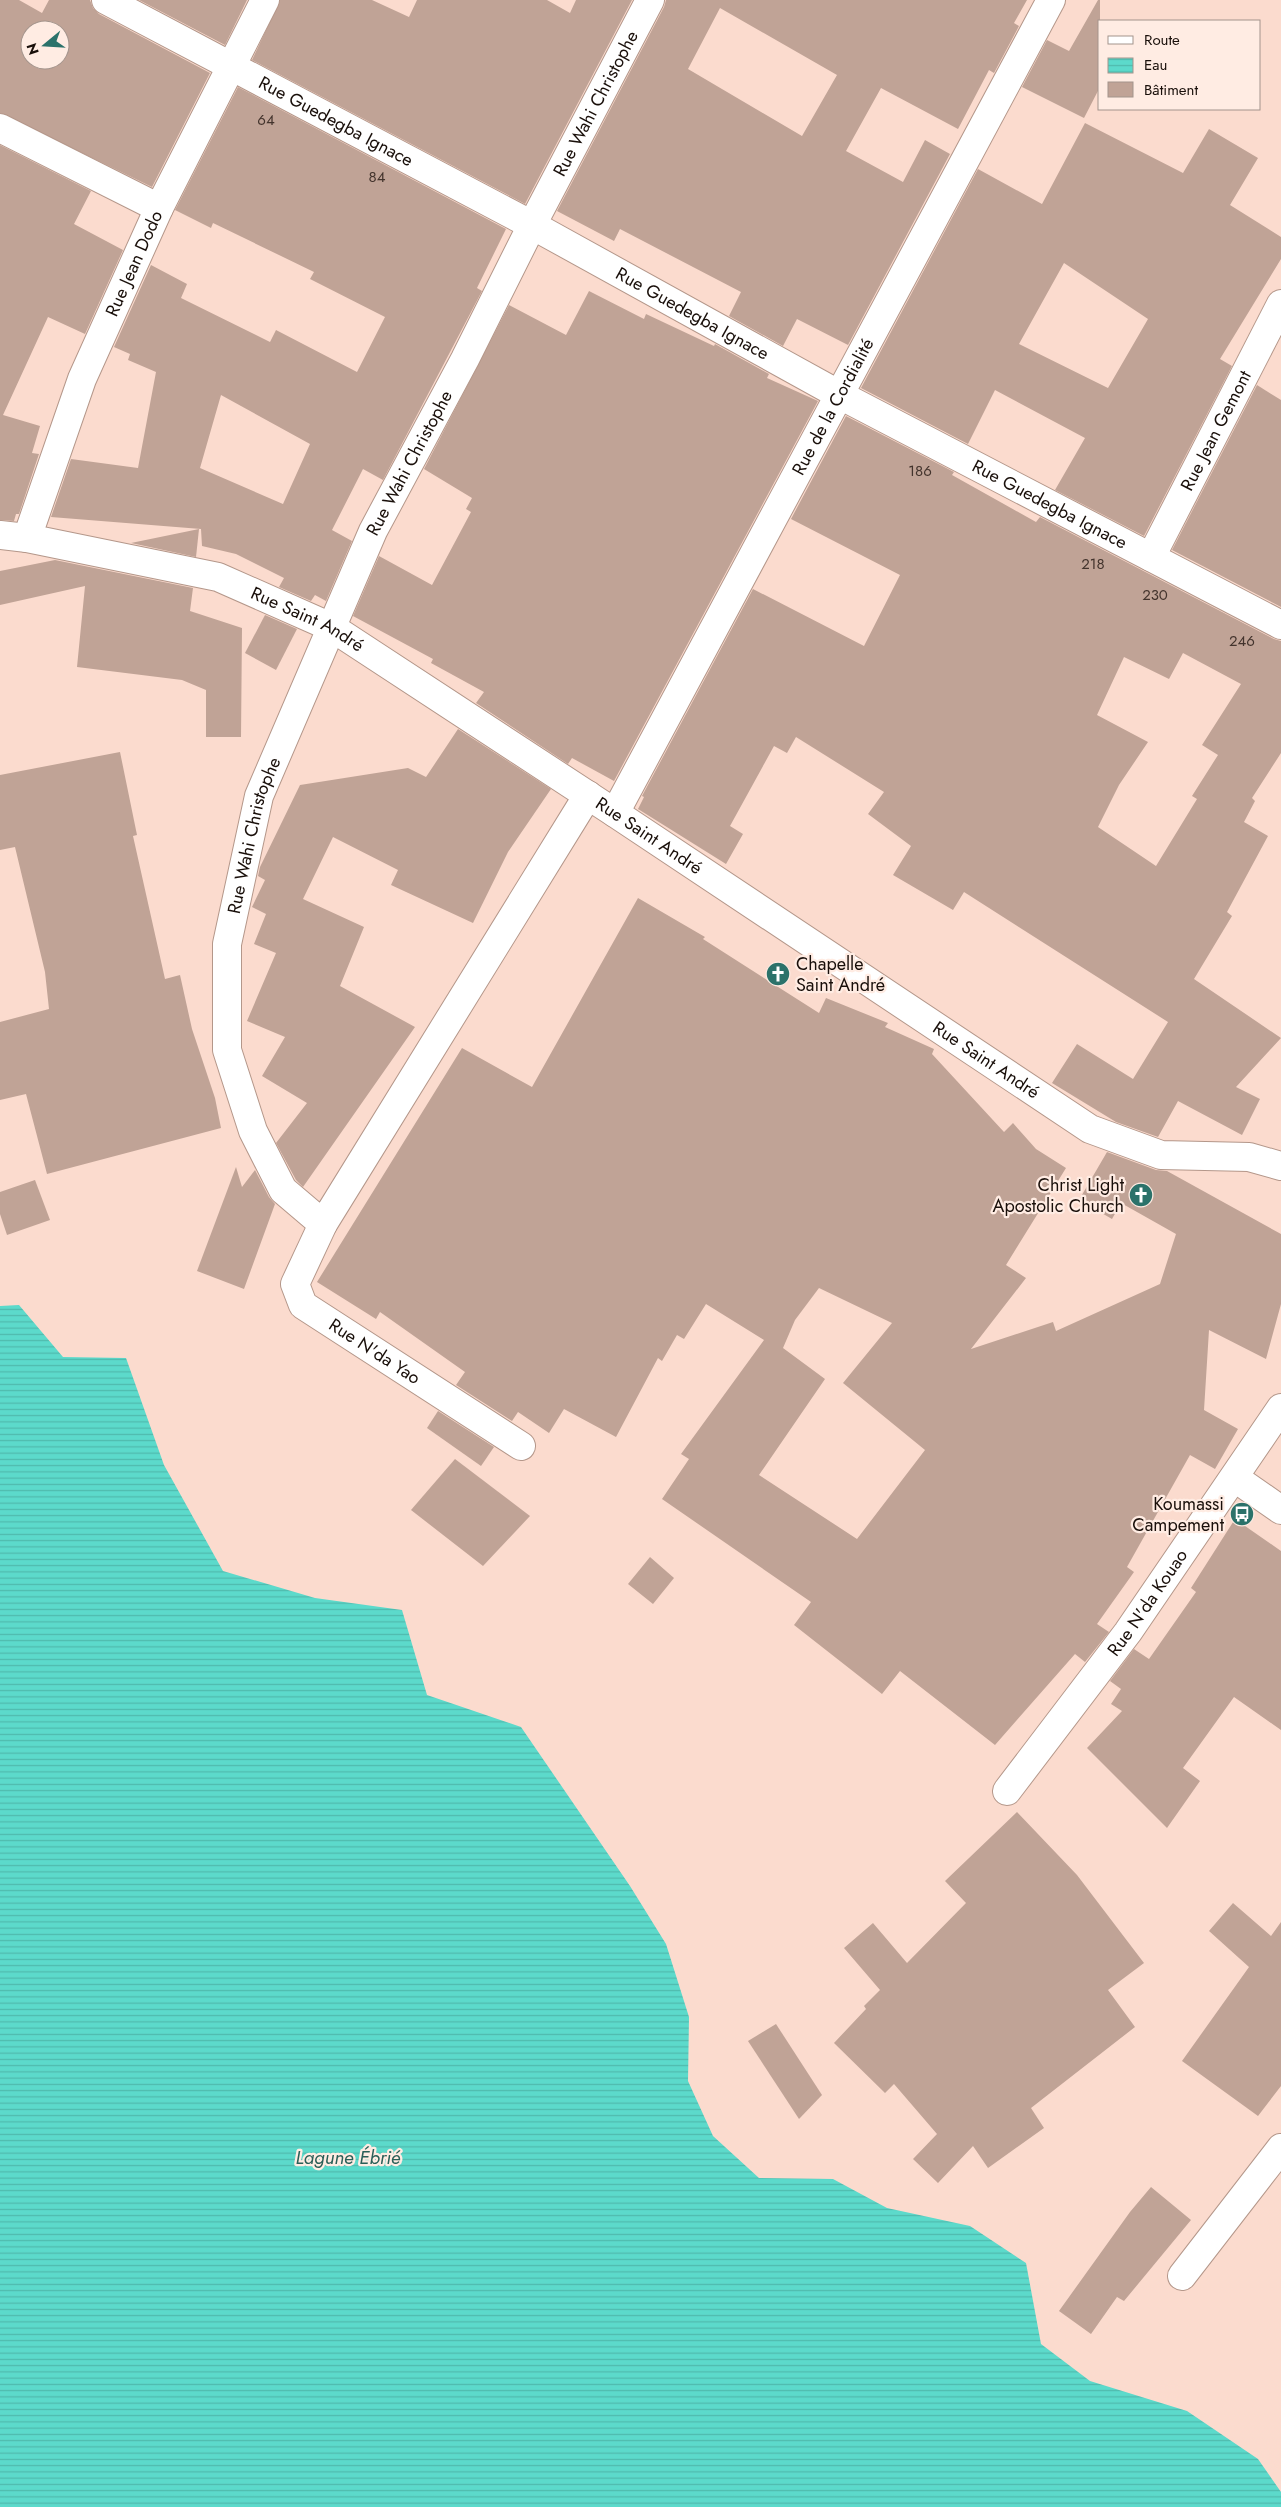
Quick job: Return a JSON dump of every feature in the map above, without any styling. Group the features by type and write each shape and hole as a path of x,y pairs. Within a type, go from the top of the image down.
{"street":[{"name":"Rue Guedegba Ignace","path":"106,0 232,65 532,226 838,394 1281,625"},
{"name":"Rue Jean Dodo","path":"27,538 82,379 159,208 265,0"},
{"name":"Rue Wahi Christophe","path":"323,1224 283,1190 253,1131 227,1050 227,944 259,796 373,531 465,359 650,0"},
{"name":"Rue de la Cordialité","path":"615,813 838,394 1051,0"},
{"path":"0,128 159,208"},
{"name":"Rue Jean Gemont","path":"1151,557 1281,304"},
{"name":"Rue Saint André","path":"0,535 27,538 218,577 331,627 588,795 1090,1129 1161,1155 1249,1157 1281,1166"},
{"path":"323,1224 588,795"},
{"name":"Rue N'da Yao","path":"323,1224 295,1284 303,1304 521,1446"},
{"name":"Rue N'da Kouao","path":"1007,1791 1128,1632 1281,1408"},
{"path":"1235,1478 1281,1510"},
{"path":"1182,2276 1281,2148"}],"water":[{"name":"Lagune Ébrié","path":"19,1305 63,1357 126,1358 164,1465 223,1571 315,1598 402,1610 427,1695 521,1727 630,1886 666,1944 689,2017 688,2081 713,2136 759,2178 833,2179 887,2208 970,2226 1026,2263 1041,2344 1090,2381 1187,2411 1258,2459 1281,2492 1281,2507 0,2507 0,1306"}],"building":[{"path":"0,0 19,0 42,13 49,0 90,0 93,8 99,14 210,73 152,187 0,113"},
{"path":"139,0 247,0 225,45"},
{"path":"280,0 372,0 409,17 417,0 547,0 570,13 576,0 632,0 525,204 252,60"},
{"path":"666,0 1027,0 1014,23 1019,26 994,73 989,70 958,129 881,88 846,151 903,182 925,140 950,154 848,345 797,319 783,346 729,316 741,292 620,229 614,241 557,211","holes":["720,8 837,75 802,136 688,69"]},
{"path":"1098,0 1100,0 1100,20 1098,20 1098,91 1084,118 1022,87 1047,40 1069,51"},
{"path":"238,87 506,229 477,288 482,291 383,480 363,469 332,530 352,541 326,601 315,595 311,601 279,587 284,578 236,554 202,546 201,529 51,517 71,459 138,468 156,372 128,360 130,354 114,347 151,265 187,284 181,298 270,342 276,330 357,372 385,317 310,279 314,272 213,223 211,228 175,210","holes":["221,395 310,444 283,504 200,468"]},
{"path":"1085,123 1183,173 1209,129 1258,158 1230,205 1281,237 1281,259 1220,359 1232,366 1144,536 1055,490 1085,438 995,390 968,444 861,388 978,169 1042,204","holes":["1064,263 1148,319 1108,388 1019,344"]},
{"path":"0,145 91,191 74,224 123,250 85,334 48,317 3,415 40,426 32,453 39,454 19,514 16,514 14,521 0,520"},
{"path":"589,291 644,319 646,314 714,346 715,344 769,374 767,378 818,401 614,781 572,758 568,764 476,703 484,692 431,663 433,659 353,616 379,556 432,585 471,512 466,509 472,498 424,469 509,305 566,335"},
{"path":"1257,385 1281,400 1281,607 1172,550"},
{"path":"846,416 954,472 952,475 1036,522 1040,517 1281,641 1281,753 1252,798 1255,801 1244,822 1268,836 1227,912 1232,916 1194,979 1281,1038 1236,1087 1260,1099 1242,1135 1178,1101 1158,1137 1116,1122 1052,1083 1077,1044 1133,1079 1168,1022 964,892 953,910 893,875 911,846 868,814 884,792 796,737 787,753 774,746 730,826 743,834 726,864 638,809 644,797 642,796 753,589 864,646 900,575 791,519","holes":["1183,653 1241,684 1202,745 1218,755 1192,796 1197,799 1156,866 1098,827 1119,785 1148,742 1097,715 1124,657 1169,679"]},
{"path":"199,529 196,557 131,543"},
{"path":"55,560 193,588 190,611 242,628 241,737 206,737 206,690 182,680 77,667 85,586 0,605 0,571"},
{"path":"265,615 297,629 276,670 245,653"},
{"path":"458,729 551,789 508,852 473,923 391,885 398,870 333,837 303,899 364,927 340,986 415,1027 303,1187 296,1180 276,1143 307,1103 262,1076 285,1037 247,1021 276,953 254,944 266,914 252,907 265,880 258,876 260,867 300,785 408,768 426,777"},
{"path":"120,752 137,835 133,836 165,979 180,975 192,1029 215,1098 221,1128 47,1174 26,1094 0,1100 0,1022 49,1009 45,972 15,847 0,850 0,775"},
{"path":"638,898 705,937 703,939 819,1013 826,998 888,1023 885,1027 934,1049 932,1054 1004,1132 1013,1123 1036,1149 1066,1168 1006,1265 1026,1278 971,1349 1053,1322 1056,1331 1160,1284 1176,1234 1121,1203 1112,1219 1079,1200 1107,1152 1156,1170 1167,1171 1281,1234 1281,1304 1266,1359 1209,1330 1204,1410 1238,1429 1215,1469 1190,1455 1127,1567 1134,1572 1097,1624 1109,1632 1085,1662 1075,1654 995,1745 900,1671 882,1694 794,1625 811,1602 662,1499 689,1459 681,1454 764,1340 706,1304 684,1339 677,1335 662,1361 658,1358 616,1437 564,1409 549,1433 518,1412 512,1421 456,1385 465,1372 380,1312 376,1319 317,1282 462,1048 532,1087","holes":["819,1288 892,1323 843,1383 925,1450 857,1539 759,1475 825,1379 783,1348 795,1320"]},
{"path":"236,1167 242,1187 255,1170 269,1197 275,1204 244,1289 197,1271"},
{"path":"35,1180 50,1220 7,1235 0,1214 0,1192"},
{"path":"438,1411 494,1447 481,1466 427,1428"},
{"path":"455,1459 530,1516 483,1566 411,1510"},
{"path":"1235,1519 1281,1551 1281,1730 1234,1697 1183,1768 1200,1781 1167,1828 1087,1748 1122,1711 1111,1704 1121,1689 1110,1681 1134,1649 1149,1659 1196,1592 1191,1588"},
{"path":"650,1557 674,1578 653,1604 628,1584"},
{"path":"1017,1812 1077,1875 1144,1963 1108,1990 1135,2027 1031,2108 1044,2128 988,2168 973,2146 938,2183 913,2159 937,2134 894,2084 885,2093 834,2043 866,2009 864,2006 880,1990 844,1948 873,1923 907,1963 966,1903 945,1881"},
{"path":"1233,1903 1271,1936 1281,1922 1281,2086 1258,2116 1182,2061 1249,1967 1209,1931"},
{"path":"776,2024 822,2095 799,2119 748,2041"},
{"path":"1151,2187 1191,2220 1124,2301 1117,2297 1091,2334 1059,2311 1130,2212"}],"place":[{"name":"Chapelle Saint André","path":"778,974"},
{"name":"Christ Light Apostolic Church","path":"1141,1195"},
{"name":"Koumassi Campement","path":"1242,1514"}]}
